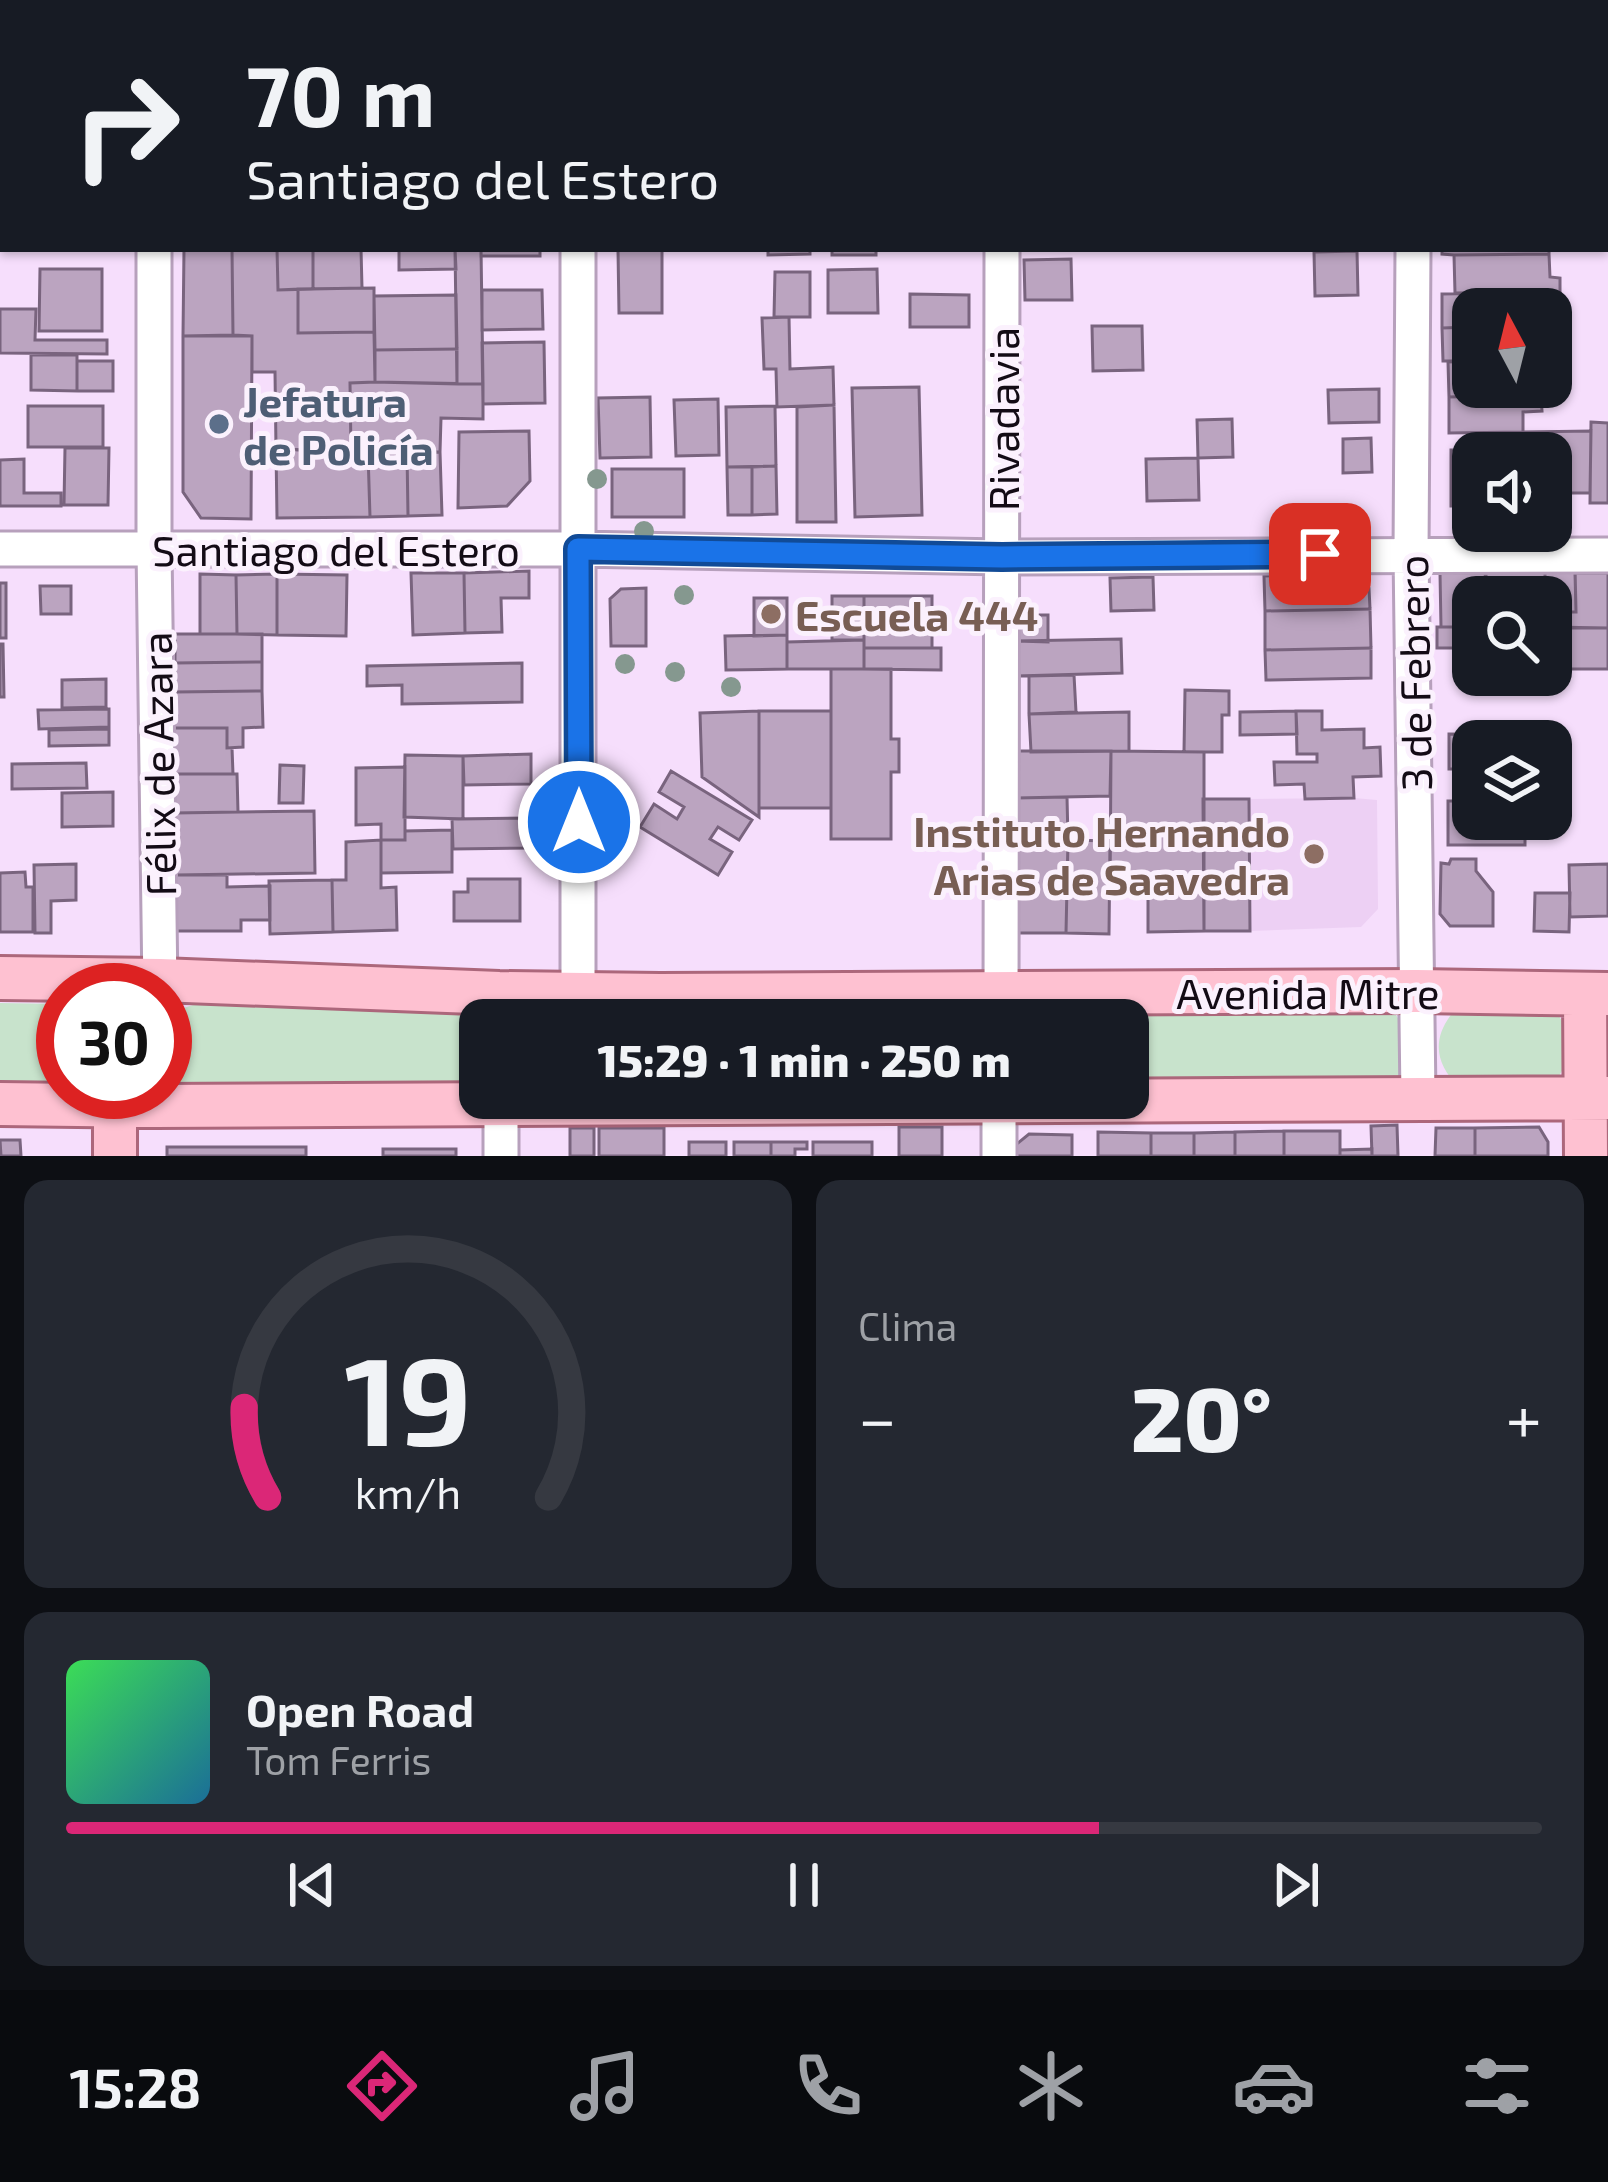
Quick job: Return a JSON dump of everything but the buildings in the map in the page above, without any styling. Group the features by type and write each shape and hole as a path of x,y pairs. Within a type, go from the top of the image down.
{"main road":[{"name":"Avenida Mitre","path":"0,978 36,980"},
{"name":"Avenida Mitre","path":"192,987 459,1003"},
{"name":"Avenida Mitre","path":"1149,1001 1417,991 1597,994"},
{"path":"1586,1156 1597,1098 1597,994"},
{"path":"1149,1099 1597,1098"},
{"path":"192,1099 459,1101"},
{"path":"0,1104 36,1103"},
{"path":"115,1156 127,1119"}],"street":[{"name":"Félix de Azara","path":"154,252 160,963"},
{"path":"578,252 579,999"},
{"name":"Rivadavia","path":"1001,999 1002,252"},
{"name":"3 de Febrero","path":"1413,252 1411,554 1418,1097"},
{"name":"Santiago del Estero","path":"0,549 578,549 1002,557 1608,555"},
{"path":"501,1119 501,1156"},
{"path":"998,1119 999,1156"}],"shaded area":[{"name":"Instituto Hernando Arias de Saavedra","path":"1249,799 1377,800 1378,909 1361,927 1250,931"}],"green space":[{"path":"207,1001 459,1010 459,1085 192,1090 192,1006"},
{"path":"0,1003 36,1004 36,1093 0,1095"},
{"path":"1553,1008 1565,1027 1569,1046 1554,1083 1459,1087 1445,1069 1439,1040 1454,1011"},
{"path":"1393,1011 1402,1028 1403,1068 1394,1086 1149,1094 1149,1012"}],"place":[{"name":"Jefatura de Policía","path":"219,424"},
{"name":"Escuela 444","path":"771,614"},
{"name":"Instituto Hernando Arias de Saavedra","path":"1314,854"}],"route":[{"path":"579,822 578,549 1002,557 1320,554"}]}
